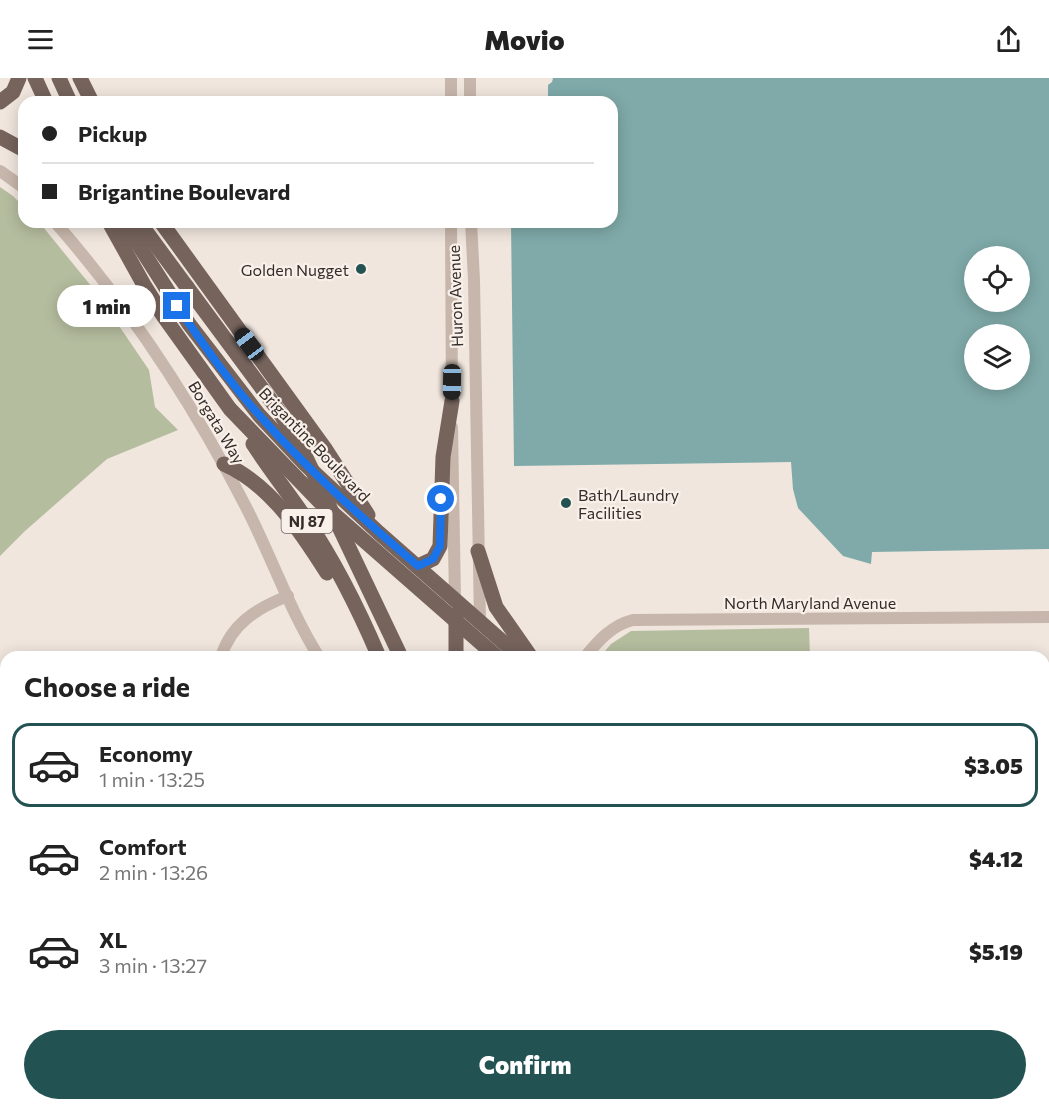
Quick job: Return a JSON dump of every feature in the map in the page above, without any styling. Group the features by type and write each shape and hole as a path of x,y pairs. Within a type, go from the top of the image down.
{"main road":[{"path":"0,102 13,92 19,78"},
{"path":"35,78 43,96"},
{"path":"49,78 57,96"},
{"path":"59,78 67,96"},
{"path":"80,78 89,96"},
{"path":"0,137 18,147"},
{"path":"101,228 144,285"},
{"name":"NJ 87","path":"112,228 144,285 185,348 306,520 355,604 377,651"},
{"name":"Brigantine Boulevard","path":"128,228 166,289 234,385 259,415 306,465 379,533 513,651"},
{"path":"143,228 291,430 310,465 398,651"},
{"path":"165,228 326,450 379,533"},
{"path":"418,566 433,559 440,546 443,457 452,401"},
{"path":"230,409 319,501 456,621 481,650"},
{"path":"224,464 253,481 282,511 318,559 346,606 372,640"},
{"path":"478,551 496,607 527,651"},
{"name":"Huron Avenue","path":"455,600 456,651"},
{"name":"Huron Avenue","path":"480,623 481,650"}],"street":[{"path":"451,78 451,96"},
{"path":"470,78 470,96"},
{"path":"0,171 18,184"},
{"name":"Borgata Way","path":"60,228 133,321 181,393 224,464 254,522 303,630 315,651"},
{"name":"Huron Avenue","path":"452,228 455,600"},
{"name":"Huron Avenue","path":"471,228 480,623"},
{"path":"224,651 231,635 243,621 264,606 288,596"},
{"name":"North Maryland Avenue","path":"591,651 611,630 633,620 1049,617"}],"green space":[{"path":"0,187 18,201 18,228 44,228 96,292 149,370 155,407 178,430 107,459 0,556"},
{"path":"809,628 810,651 605,651 611,644 631,631"}],"water":[{"path":"553,78 1049,78 1049,549 872,552 871,564 843,556 798,508 793,489 791,462 514,466 511,228 618,228 618,96 548,96 548,85"}],"place":[{"name":"Golden Nugget","path":"361,269"},
{"name":"Bath/Laundry Facilities","path":"566,503"}],"route":[{"path":"177,306 234,385 271,428 306,465 418,566 433,559 440,546 441,499"}]}
